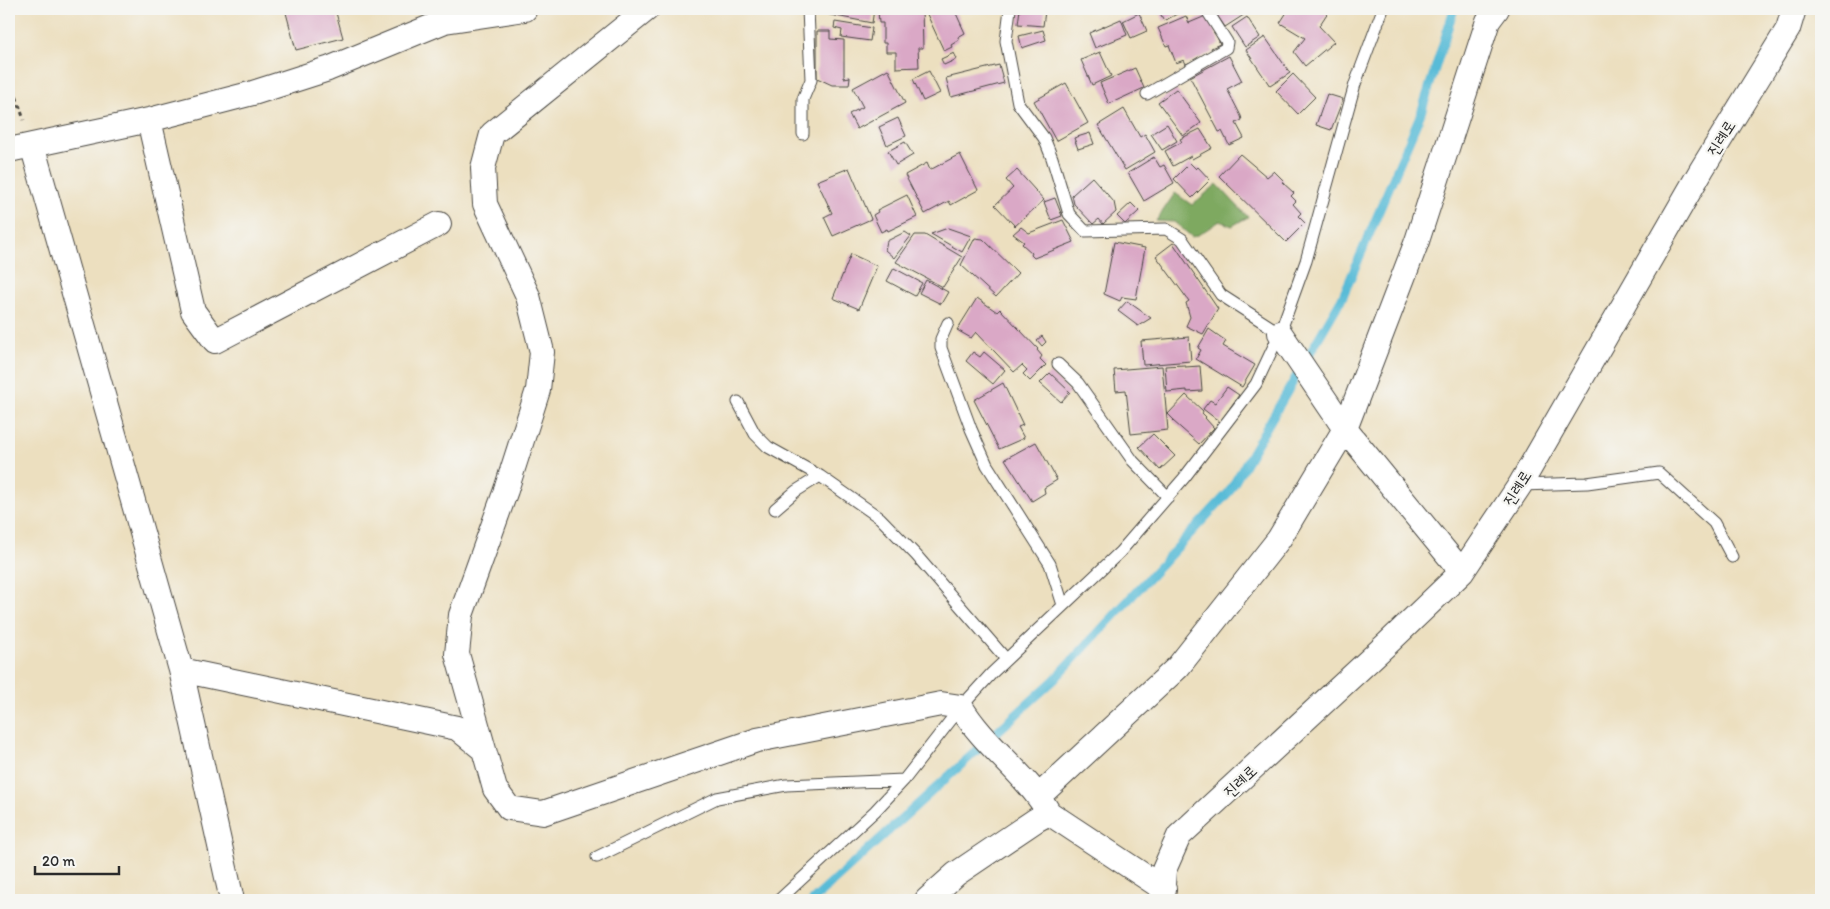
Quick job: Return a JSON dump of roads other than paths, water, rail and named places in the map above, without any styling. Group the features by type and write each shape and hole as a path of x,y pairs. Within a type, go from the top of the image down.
{"street":[{"path":"9,150 149,120 253,93 328,69 445,21 526,9"},
{"path":"647,9 492,134 484,168 486,204 528,296 542,352 538,390 506,490 460,615 457,654 495,789 509,808 543,814 758,740 941,704 966,715 1044,804 1163,895"},
{"path":"927,900 956,874 1036,820 1044,804 1178,667 1279,539 1345,429 1417,242 1488,21 1497,9"},
{"name":"진례로","path":"1163,895 1164,870 1179,836 1462,572 1520,485 1702,169 1788,29 1794,9"},
{"path":"149,120 193,311 215,341 439,224"},
{"path":"32,144 181,670 232,900"},
{"path":"1285,342 1345,429 1462,572"},
{"path":"181,670 457,728 484,750"}],"lane":[{"path":"803,134 803,99 811,80 808,9"},
{"path":"1010,9 1006,41 1018,103 1044,138 1069,214 1085,231 1166,229 1182,239 1221,295 1285,342"},
{"path":"1147,94 1226,48 1227,42 1206,9"},
{"path":"779,900 875,811 966,715 1006,659 1120,552 1184,478 1256,384 1285,342 1355,84 1383,9"},
{"path":"948,323 941,339 941,348 971,429 987,464 1050,564 1063,605"},
{"path":"1058,364 1078,383 1133,461 1168,497"},
{"path":"738,402 755,434 768,448 820,476 880,518 916,555 1006,659"},
{"path":"1520,485 1588,482 1659,473 1714,524 1732,557"},
{"path":"775,509 796,491 820,476"},
{"path":"597,857 717,798 786,786 904,780"}],"waterway":[{"path":"813,900 1054,680 1229,492 1343,296 1421,113 1454,9"}]}
